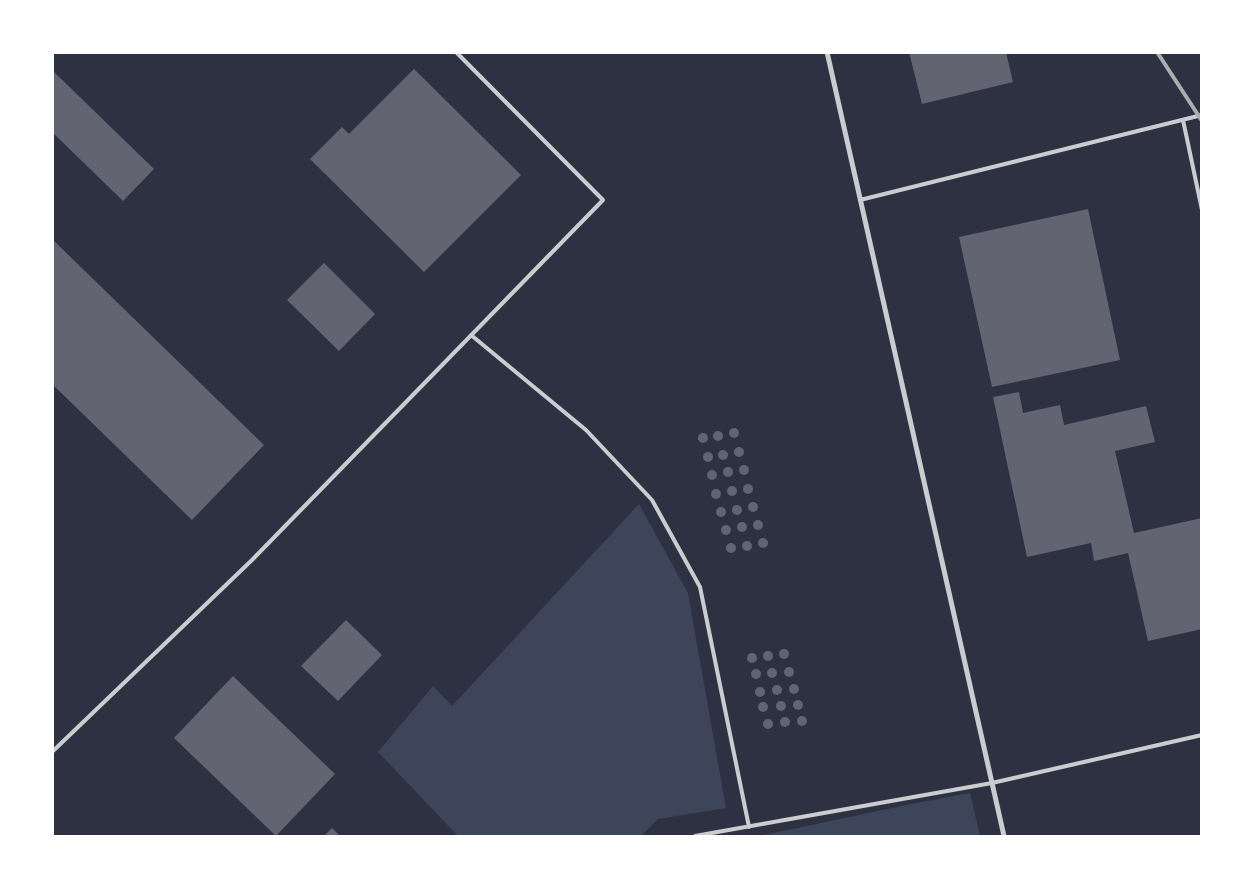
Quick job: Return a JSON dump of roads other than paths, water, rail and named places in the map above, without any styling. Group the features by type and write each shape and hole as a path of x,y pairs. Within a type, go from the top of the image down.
{"street":[{"path":"827,52 1004,836"}],"lane":[{"path":"52,752 252,560 603,200 456,52"},
{"path":"860,200 1202,115"},
{"path":"1183,120 1202,210"},
{"path":"471,335 586,430 652,500 700,587 749,827"},
{"path":"695,836 992,783 1202,735"}],"railway":[{"path":"1157,52 1202,121"}]}
